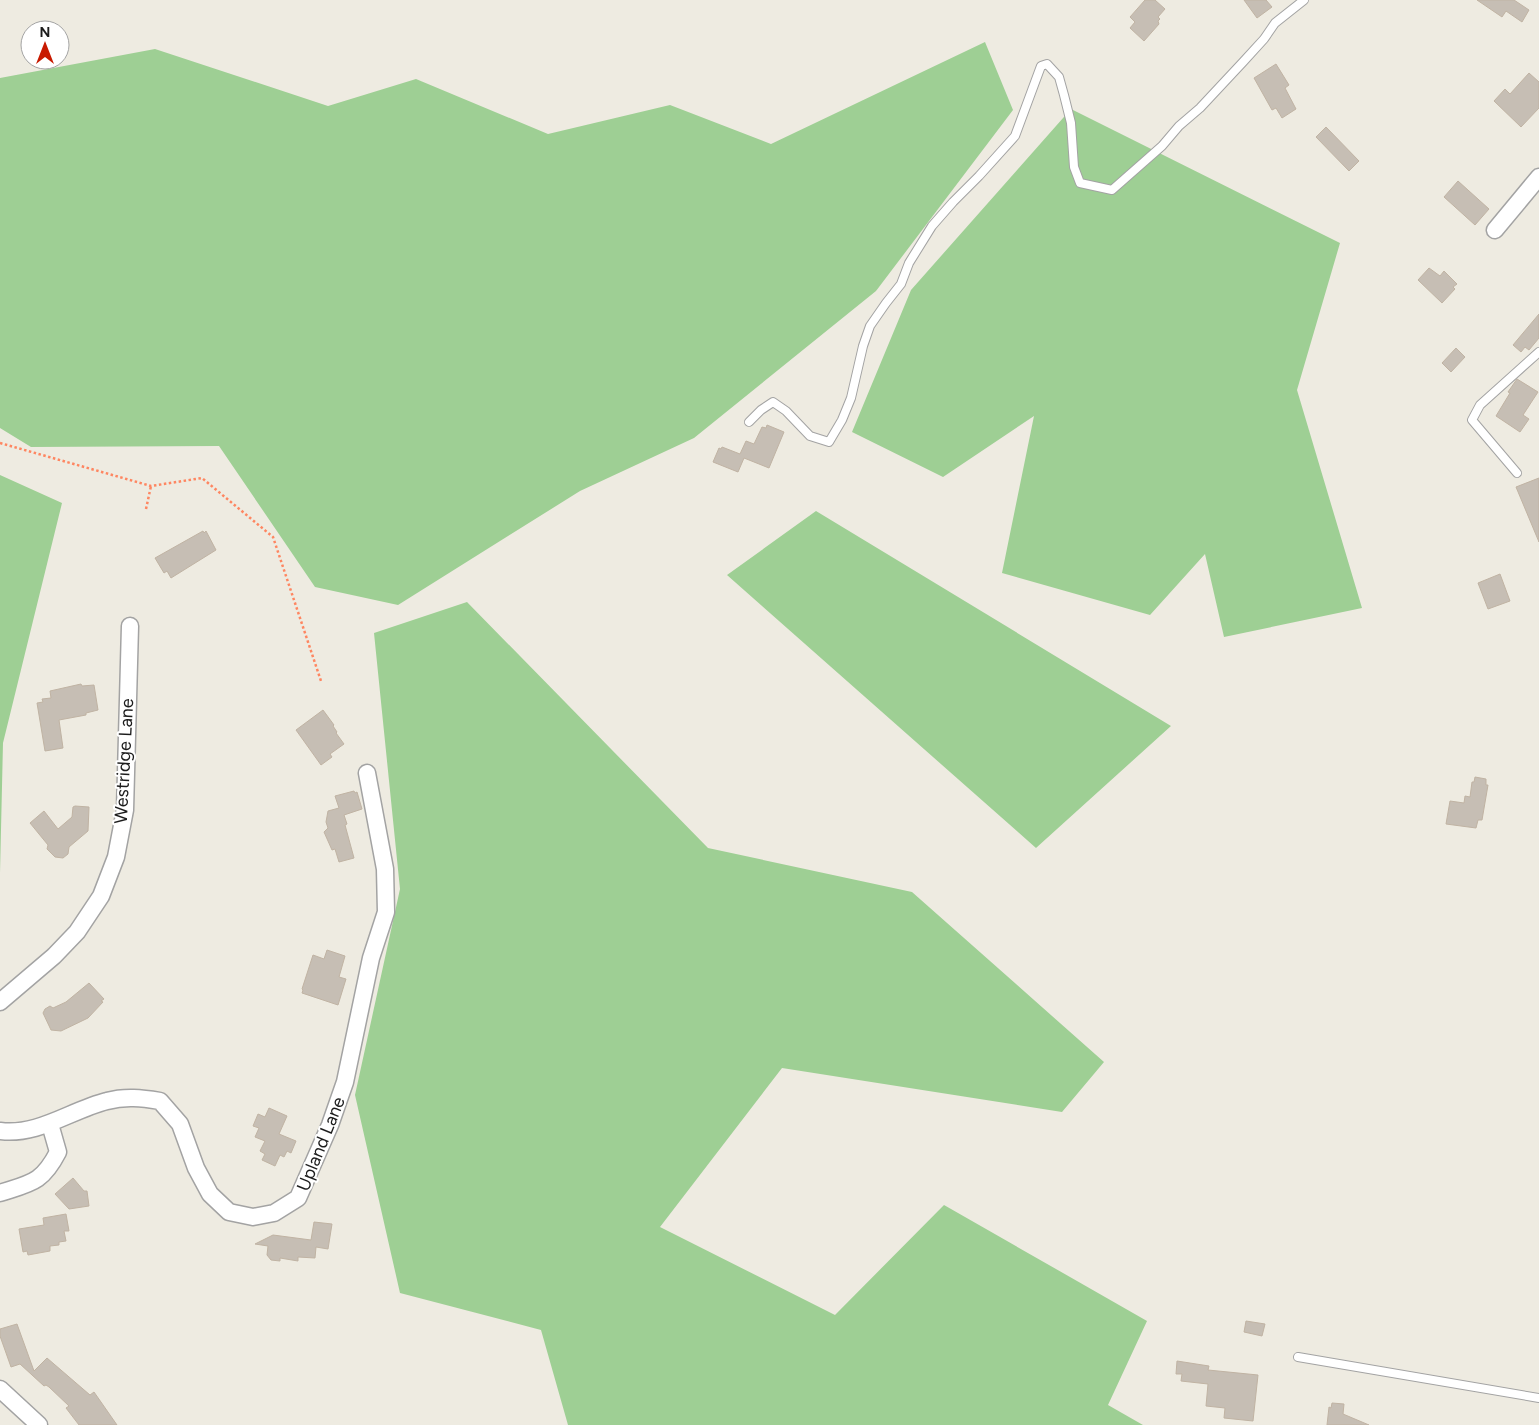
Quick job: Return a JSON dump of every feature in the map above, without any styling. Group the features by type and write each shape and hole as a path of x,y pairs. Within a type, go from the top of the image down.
{"street":[{"path":"1495,230 1539,177"},
{"name":"Westridge Lane","path":"0,1002 54,956 76,932 100,896 116,857 125,810 130,626"},
{"name":"Upland Lane","path":"50,1124 106,1101 134,1097 160,1101 180,1124 196,1168 210,1194 229,1212 253,1218 274,1213 298,1198 327,1132 345,1082 371,958 386,912 386,869 367,774"},
{"path":"0,1131 12,1132 50,1124 58,1152 49,1169 34,1182 0,1193"},
{"path":"0,1389 40,1425"}],"lane":[{"path":"749,422 761,410 773,402 786,411 810,436 829,442 842,420 851,398 863,346 870,326 901,284 909,263 932,226 1015,136 1040,66 1047,64 1059,77 1071,122 1074,167 1080,183 1112,190 1162,146 1179,126 1200,108 1243,62 1275,24 1304,0"},
{"path":"1517,473 1472,420 1480,405 1539,352"},
{"path":"1298,1357 1539,1398"}],"path":[{"path":"0,443 151,486 202,478 273,537 321,681"},
{"path":"146,509 151,486"}],"green space":[{"path":"985,42 1013,110 876,291 694,438 580,491 398,605 315,587 219,446 31,447 0,428 0,78 43,70 70,70 70,65 155,49 328,106 416,79 548,134 670,105 771,144"},
{"path":"1071,109 1340,243 1297,390 1362,608 1224,637 1205,554 1150,615 1002,573 1034,416 943,477 852,432 911,290"},
{"path":"0,475 62,503 3,743 0,873"},
{"path":"816,511 1171,726 1036,848 727,575"},
{"path":"467,602 708,848 912,892 1104,1062 1062,1112 782,1068 660,1227 835,1315 944,1205 1147,1321 1108,1405 1143,1425 568,1425 541,1330 400,1293 355,1095 400,889 374,633"}],"building":[{"path":"1145,0 1155,0 1165,9 1158,17 1160,19 1158,21 1159,24 1144,41 1130,28 1135,22 1130,17"},
{"path":"1244,0 1266,0 1272,7 1257,18"},
{"path":"1477,0 1514,0 1529,10 1522,22 1506,11 1502,17"},
{"path":"1276,64 1289,85 1285,88 1296,109 1282,118 1276,108 1272,110 1254,78"},
{"path":"1529,73 1539,82 1539,108 1521,127 1494,101 1505,89 1510,94"},
{"path":"1326,127 1359,161 1349,171 1316,137"},
{"path":"1458,181 1489,209 1475,225 1444,197"},
{"path":"1429,268 1440,276 1444,271 1457,284 1453,287 1455,289 1442,303 1418,280"},
{"path":"1539,314 1539,338 1529,350 1525,347 1521,352 1513,345"},
{"path":"1456,348 1465,357 1451,372 1442,363"},
{"path":"1517,379 1538,392 1523,415 1529,419 1520,432 1496,416"},
{"path":"767,425 784,432 769,468 744,458 738,472 713,462 719,448 721,449 722,447 740,454 746,441 754,444 762,427 766,428"},
{"path":"1539,478 1539,542 1516,487"},
{"path":"203,531 204,533 206,531 216,550 171,578 167,571 164,573 155,558"},
{"path":"1500,574 1510,601 1488,609 1478,583"},
{"path":"81,684 82,686 94,685 98,710 86,713 86,715 59,720 63,748 45,751 37,703 43,702 42,699 51,698 50,691"},
{"path":"323,710 344,744 330,754 332,757 321,765 296,730"},
{"path":"1475,777 1486,779 1486,785 1488,785 1482,820 1478,820 1476,828 1446,824 1450,801 1464,803 1465,796 1470,797 1472,782 1474,782"},
{"path":"354,791 355,793 357,792 362,809 344,815 354,858 339,862 335,849 332,850 324,832 328,828 326,822 328,811 339,808 335,796"},
{"path":"73,807 89,807 88,831 69,847 68,854 63,858 55,857 47,849 48,845 30,823 44,811 58,829 72,817"},
{"path":"327,950 345,956 339,977 346,979 338,1005 302,993 313,955 324,959"},
{"path":"89,983 104,999 101,1001 103,1002 88,1018 61,1031 51,1030 43,1013 45,1009 50,1006 53,1008 66,1002"},
{"path":"269,1108 287,1116 279,1134 296,1141 291,1153 287,1151 284,1157 280,1155 275,1166 262,1160 265,1154 260,1151 265,1141 255,1137 259,1128 253,1126 258,1114 265,1117"},
{"path":"73,1178 84,1191 87,1191 89,1206 69,1209 55,1194"},
{"path":"66,1214 69,1231 64,1231 66,1241 59,1242 59,1245 50,1246 50,1251 28,1255 27,1251 23,1252 19,1229 44,1225 43,1218"},
{"path":"314,1222 332,1224 328,1249 316,1247 315,1258 298,1257 298,1261 280,1258 280,1261 271,1260 267,1255 268,1246 255,1244 273,1235 311,1240"},
{"path":"1246,1321 1265,1324 1262,1336 1244,1332"},
{"path":"17,1324 34,1371 47,1358 90,1395 94,1392 117,1425 79,1425 66,1408 69,1406 49,1387 44,1386 20,1364 11,1367 0,1336 0,1329"},
{"path":"1177,1361 1209,1366 1208,1370 1258,1375 1253,1421 1224,1418 1225,1408 1206,1406 1208,1384 1181,1381 1182,1374 1176,1374"},
{"path":"1332,1403 1344,1404 1343,1414 1369,1425 1327,1425 1329,1407 1331,1408"}]}
